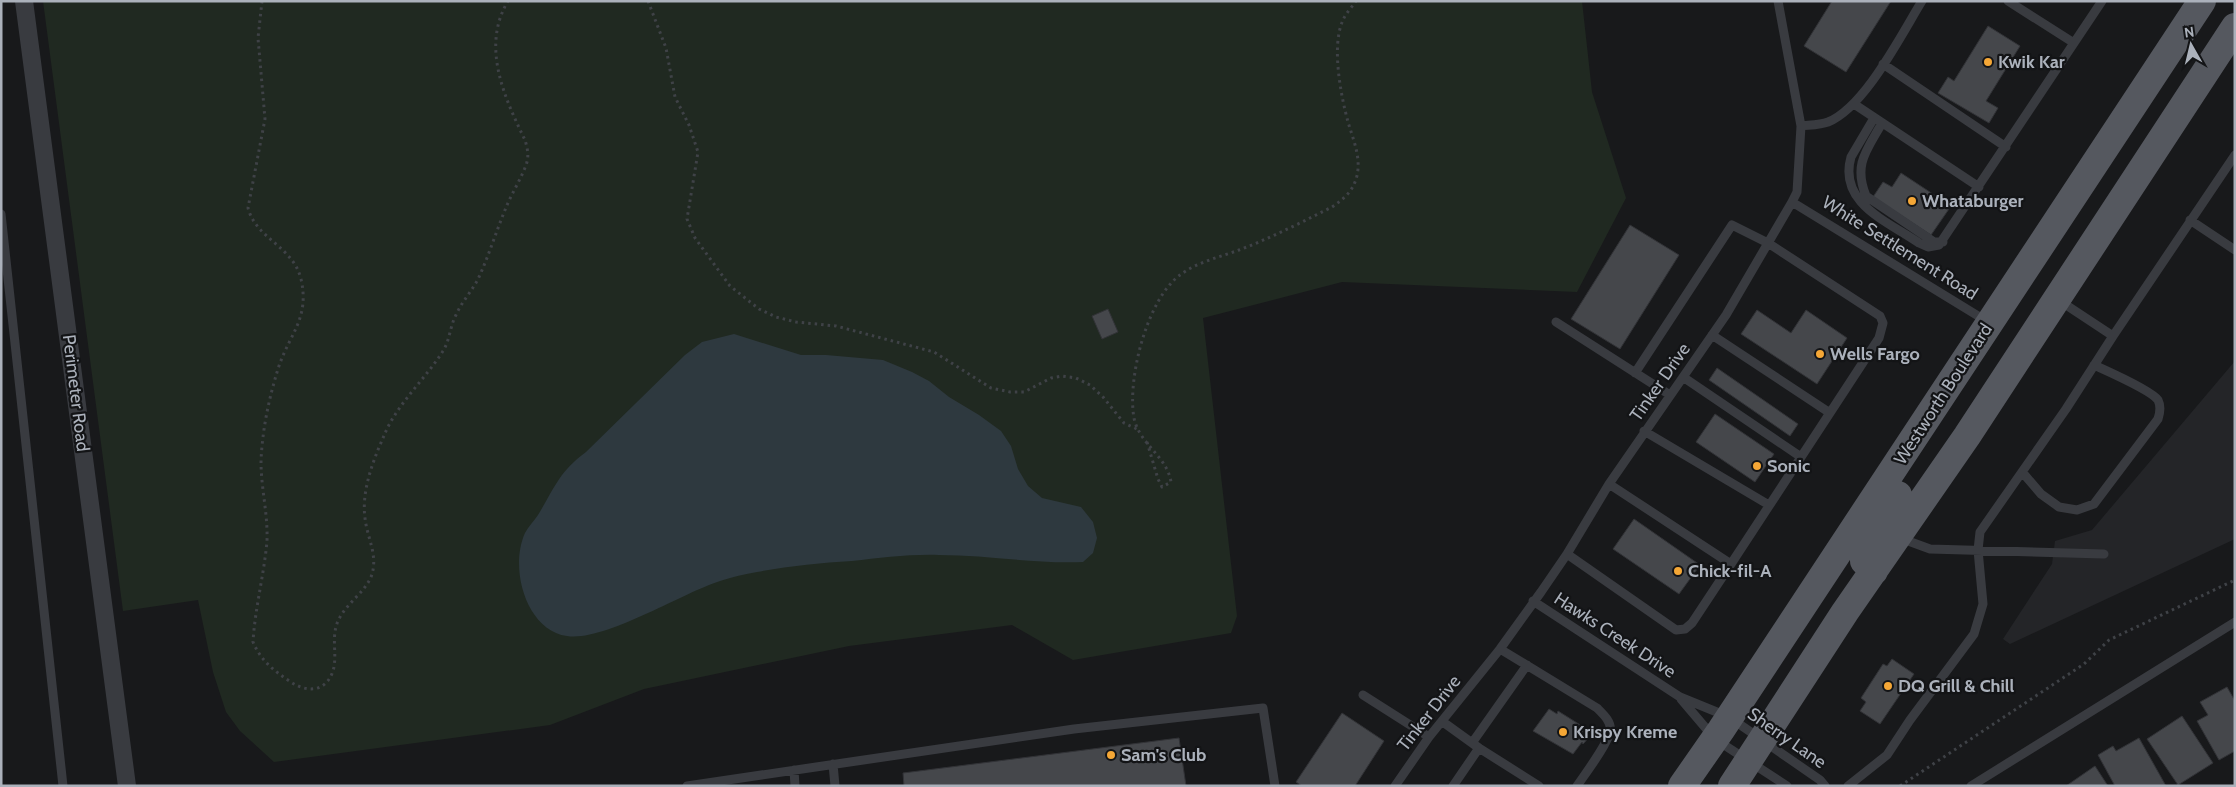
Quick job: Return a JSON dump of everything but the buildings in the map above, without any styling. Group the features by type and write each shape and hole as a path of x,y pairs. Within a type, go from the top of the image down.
{"main road":[{"name":"Westworth Boulevard","path":"1682,786 2202,1"},
{"path":"1732,786 1874,571 1967,436 2235,28"},
{"path":"2056,299 2046,293 2039,281 2041,265 2118,153 2126,115"},
{"path":"1874,571 1864,561 1864,550 1927,448 1985,363 1990,340 1990,323"}],"street":[{"name":"Perimeter Road","path":"24,1 128,786"}],"lane":[{"name":"Tinker Drive","path":"1395,786 1429,737 1500,649 1567,554 1609,484 1644,431 1712,335 1797,192 1801,126 1778,1"},
{"path":"1801,126 1827,123 1854,104 1883,64 1922,1"},
{"path":"2008,1 2074,43"},
{"path":"1878,120 1861,161 1860,175 1866,196 1934,242 1943,242 2102,1"},
{"path":"1883,64 2006,147"},
{"path":"1854,104 1979,187"},
{"path":"1848,786 1887,755 1910,720 1974,634 1983,604 1978,550 1980,532 2023,473 2235,155"},
{"name":"White Settlement Road","path":"1792,202 1990,323"},
{"path":"1,214 63,786"},
{"path":"2190,220 2235,250"},
{"name":"Tinker Drive","path":"1635,372 1732,226 1768,243"},
{"path":"1567,554 1676,630 1685,629 1692,623 1879,338 1883,323 1880,316 1768,243"},
{"path":"2056,299 2113,336"},
{"path":"1556,322 1670,395"},
{"path":"1712,335 1830,413"},
{"path":"2023,473 2040,494 2059,508 2077,510 2094,504 2158,420 2161,409 2157,399 2139,387 2094,365"},
{"path":"1683,377 1801,457"},
{"path":"1644,431 1769,505"},
{"path":"1609,484 1731,564"},
{"path":"1897,537 1930,549 2104,554"},
{"name":"Hawks Creek Drive","path":"1533,601 1680,697 1722,728"},
{"path":"1971,786 2235,622"},
{"path":"1500,649 1597,708 1609,722 1610,731 1605,742 1577,786"},
{"path":"1453,786 1527,665"},
{"path":"1363,695 1429,737"},
{"name":"Hawks Creek Drive","path":"1680,697 1722,728"},
{"path":"687,786 743,782 794,770 1074,729 1263,708 1275,786"},
{"path":"1443,722 1476,746 1539,786"},
{"name":"Sherry Lane","path":"1722,728 1756,751 1820,780 1825,786"},
{"name":"Sherry Lane","path":"1722,728 1756,751 1787,786"},
{"path":"832,764 835,786"},
{"path":"794,770 795,786"}],"path":[{"path":"262,1 258,38 265,119 248,208 251,220 261,232 284,251 294,263 301,278 303,300 300,321 278,368 264,431 262,462 266,541 253,642 259,656 269,667 296,686 308,690 317,689 326,683 333,670 334,635 338,621 371,576 374,563 373,546 365,519 364,506 373,467 386,431 394,415 445,348 455,315 479,278 504,211 527,162 528,150 525,140 498,76 496,61 499,26 508,1"},
{"path":"648,1 666,48 675,97 689,125 698,152 687,219 695,238 730,286 759,309 776,317 796,322 836,326 934,352 991,388 1024,392 1051,378 1062,376 1076,378 1090,385 1103,397 1124,423 1138,429"},
{"path":"1147,442 1158,480 1162,487 1171,482 1169,470 1138,429 1134,417 1132,381 1136,357 1166,289 1180,275 1198,265 1240,250 1332,207 1345,198 1355,183 1359,157 1347,118 1338,63 1338,40 1342,21 1356,1"},
{"path":"1900,786 2084,664 2109,640 2235,580"}],"shaded area":[{"path":"43,1 1582,1 1592,92 1626,198 1577,292 1342,282 1203,318 1237,616 1231,633 1073,660 1012,625 849,646 644,689 550,725 274,762 240,731 226,712 213,672 198,600 123,611"},
{"path":"734,334 801,355 826,355 883,360 929,381 949,397 1001,431 1011,446 1018,469 1028,486 1042,498 1081,507 1093,522 1097,538 1093,553 1083,562 1047,562 975,556 928,555 895,556 780,568 720,581 601,632 583,636 567,636 553,631 541,622 531,610 520,579 521,547 526,531 538,515 563,473 685,355 702,342"},
{"path":"2235,361 2235,539 2010,644 2003,639 2052,564 2055,541 2092,530"}],"place":[{"name":"Kwik Kar","path":"1988,62"},
{"name":"Whataburger","path":"1912,201"},
{"name":"Wells Fargo","path":"1820,354"},
{"name":"Sonic","path":"1757,466"},
{"name":"Chick-fil-A","path":"1678,571"},
{"name":"DQ Grill & Chill","path":"1888,686"},
{"name":"Krispy Kreme","path":"1563,732"},
{"name":"Sam's Club","path":"1111,755"}]}
